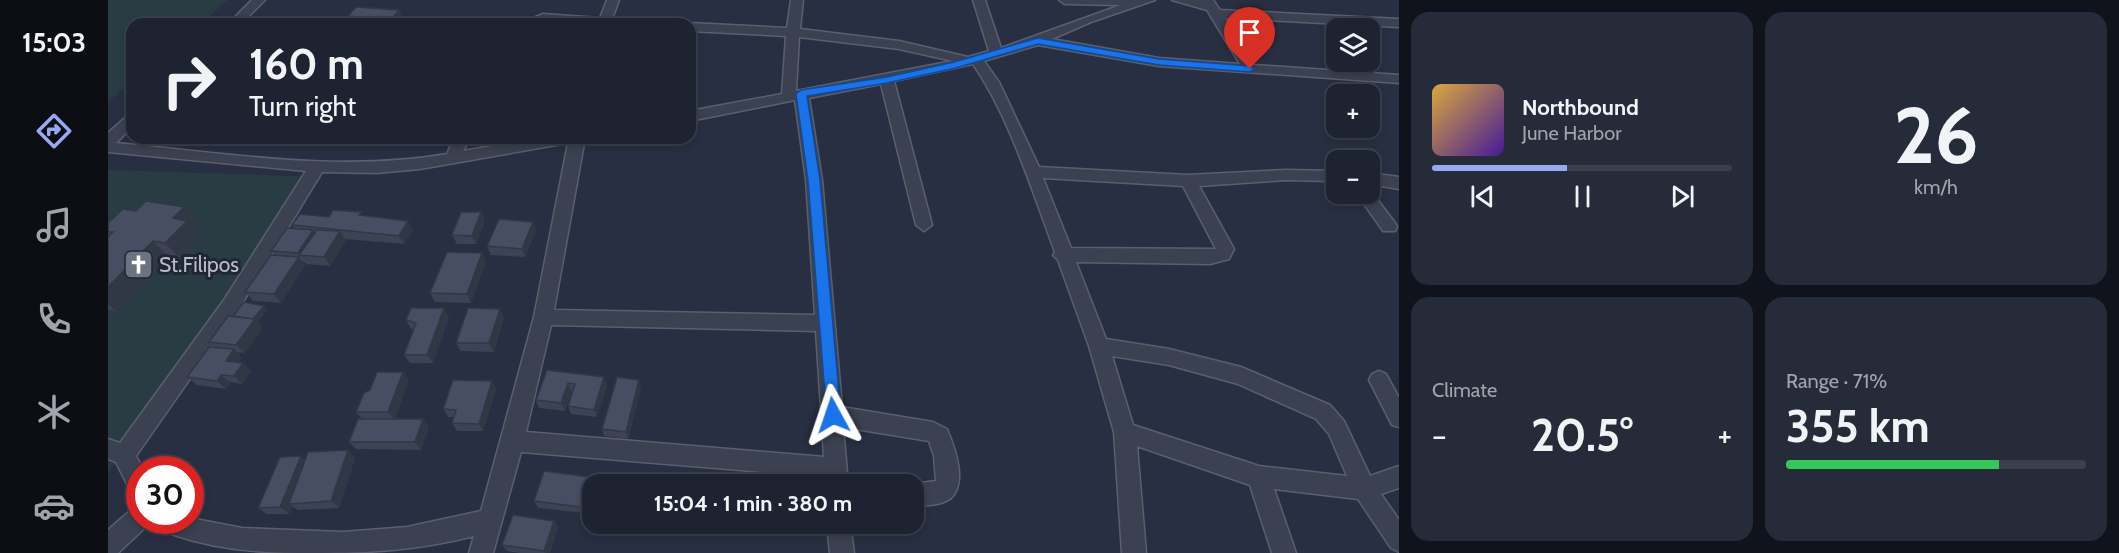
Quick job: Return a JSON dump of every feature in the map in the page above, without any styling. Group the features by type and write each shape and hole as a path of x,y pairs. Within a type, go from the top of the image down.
{"street":[{"path":"240,18 259,0"},
{"path":"606,18 613,0"},
{"path":"797,0 793,32 795,94 814,180 837,474"},
{"path":"979,0 996,51"},
{"path":"1065,0 1143,1"},
{"path":"1178,0 1213,7 1399,23"},
{"path":"696,115 750,106 795,94 887,80 972,60 1038,40 1087,19 1143,1"},
{"path":"1213,7 1250,69"},
{"path":"696,27 793,32 892,41 972,60 992,82 1033,172 1062,255 1099,346 1125,432 1134,553"},
{"path":"1038,40 1159,62 1399,79"},
{"path":"887,80 924,225"},
{"path":"108,142 126,125"},
{"path":"452,159 459,144"},
{"path":"108,147 317,167 392,168 535,144"},
{"path":"481,553 513,441 543,317 576,144"},
{"path":"126,466 116,452 231,305 317,167"},
{"path":"1033,172 1188,181 1286,175 1326,176"},
{"path":"1380,180 1399,183"},
{"path":"1062,255 1210,257 1223,254 1225,249 1188,181"},
{"path":"1372,204 1389,227"},
{"path":"543,317 825,322"},
{"path":"1099,346 1169,357 1241,376 1323,412 1337,429 1364,489 1399,540"},
{"path":"1379,380 1399,418"},
{"path":"833,415 885,426 933,432 939,436 949,480 941,493 924,494"},
{"path":"1125,432 1259,477 1364,489 1399,477"},
{"path":"513,441 818,474"},
{"path":"1259,477 1284,553"},
{"path":"188,534 205,544 275,541 392,541 489,521"},
{"path":"108,546 126,530"},
{"path":"840,534 842,553"}],"shaded area":[{"path":"108,0 228,0 207,18 126,18 126,86 108,102"},
{"path":"108,170 322,177 108,473"}],"building":[{"path":"356,7 399,10 393,18 348,16"},
{"path":"146,201 184,207 173,218 187,221 165,243 153,241 108,287 108,237 113,232 108,232 108,223 123,209 136,211"},
{"path":"333,210 362,212 359,215 408,221 399,236 292,225 300,214 329,217"},
{"path":"461,212 481,212 472,236 452,235"},
{"path":"499,219 533,222 522,249 487,246"},
{"path":"287,228 313,230 298,253 271,251"},
{"path":"317,230 340,231 324,257 299,255"},
{"path":"447,252 482,253 467,294 430,293"},
{"path":"271,255 299,257 274,294 245,292"},
{"path":"244,302 264,306 253,319 233,316"},
{"path":"411,308 444,308 427,355 404,355 416,323 406,320"},
{"path":"468,308 500,309 489,343 456,343"},
{"path":"228,316 255,319 236,345 209,342"},
{"path":"209,347 234,349 226,361 243,363 234,376 221,375 217,381 187,377"},
{"path":"547,370 604,377 594,410 568,406 575,384 568,383 561,403 536,400"},
{"path":"377,372 403,372 388,412 356,412 364,393 370,390"},
{"path":"617,377 639,380 626,432 602,429"},
{"path":"453,380 492,381 479,424 452,423 456,410 443,409"},
{"path":"358,419 423,419 415,442 349,442"},
{"path":"348,450 331,501 289,504 308,452"},
{"path":"301,456 280,507 258,508 280,457"},
{"path":"544,471 582,476 581,507 534,501"},
{"path":"513,515 554,521 544,551 502,545"}],"place":[{"name":"St.Filipos","path":"138,265"}],"route":[{"path":"833,415 814,180 801,94 887,80 956,65 1038,40 1129,58 1250,69"}]}
